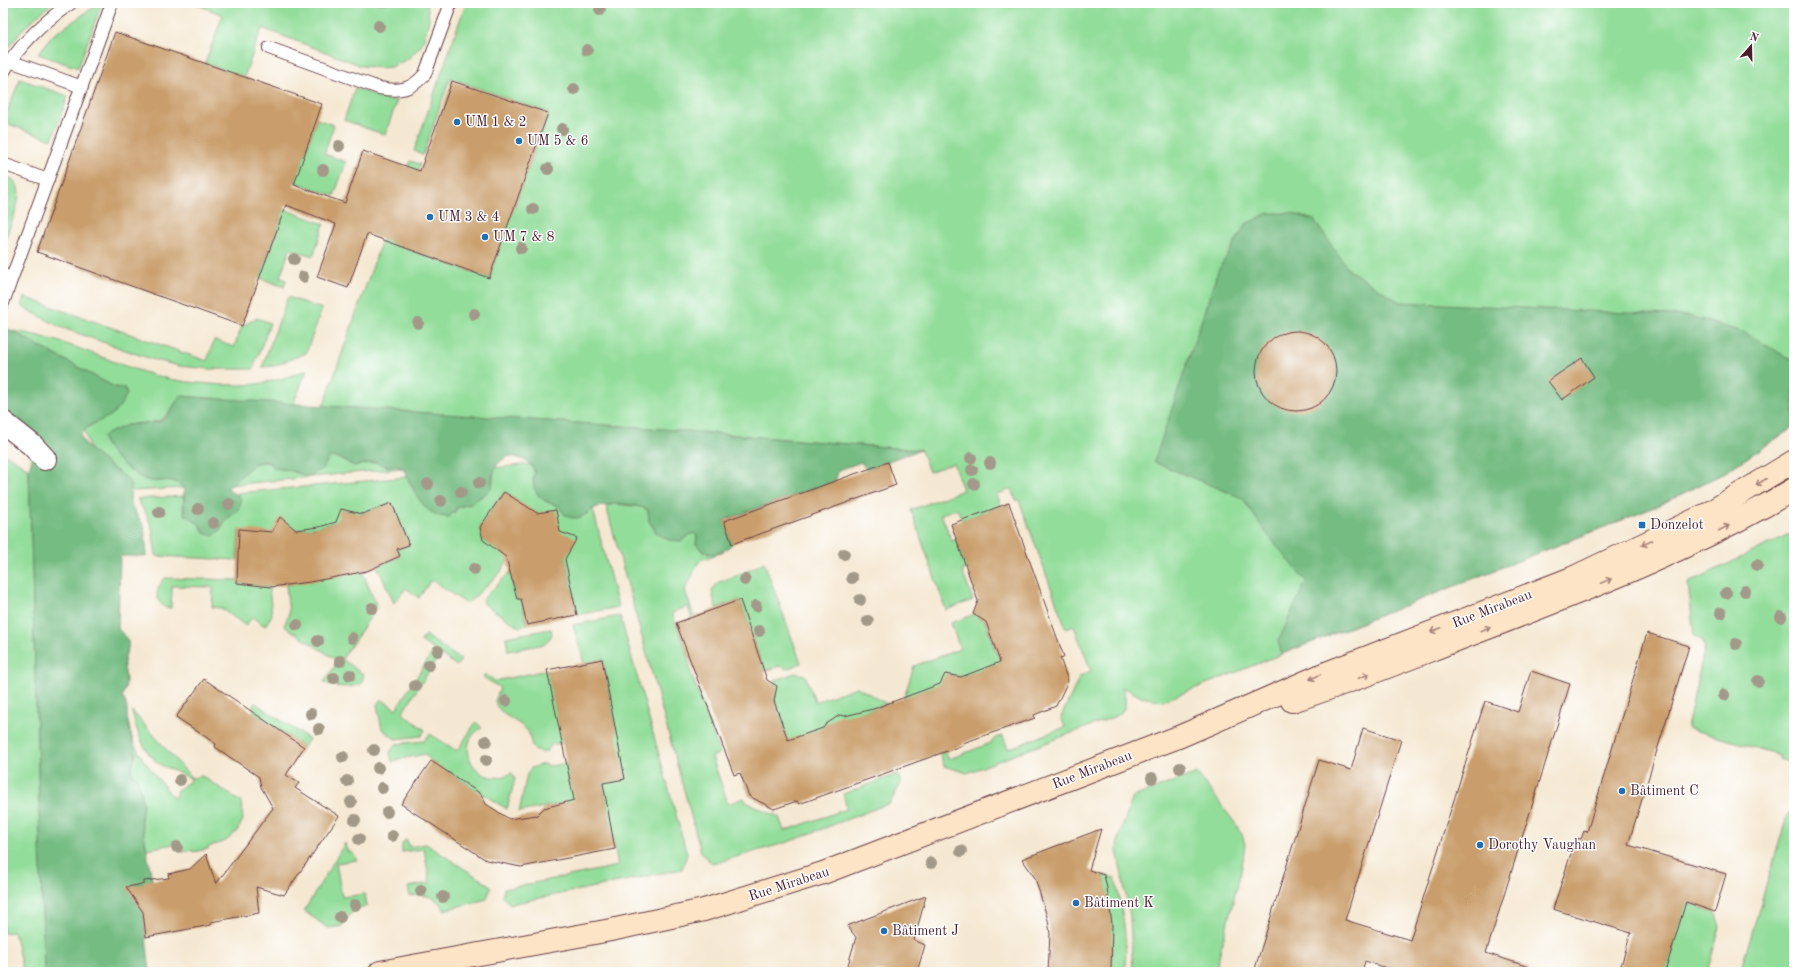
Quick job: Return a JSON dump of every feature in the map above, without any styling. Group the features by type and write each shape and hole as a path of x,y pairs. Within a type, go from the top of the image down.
{"street":[{"path":"3,422 32,445 45,459"},
{"name":"Rue Mirabeau","path":"393,971 611,930 704,910 766,892 868,856 1180,736 1321,675 1572,578 1707,514 1794,461"},
{"name":"Rue Mirabeau","path":"1180,736 1326,690 1557,600 1656,560 1716,532 1794,489"}],"lane":[{"path":"3,73 10,61 30,37 71,3"},
{"path":"3,303 7,278 48,180 112,3"},
{"path":"269,48 379,88 393,91 405,89 417,83 425,74 451,3"},
{"path":"10,61 82,87"},
{"path":"3,164 48,180"}],"green space":[{"path":"3,3 52,3 25,27 3,54"},
{"path":"102,3 78,68 38,54 53,35"},
{"path":"193,3 427,3 429,19 425,37 421,46 408,59 391,67 381,68 362,66 262,28 244,77 205,63 223,15"},
{"path":"466,3 1794,3 1794,427 1722,474 1655,507 1163,701 1141,697 1123,687 1125,703 1123,710 1116,716 967,773 944,766 940,754 946,752 949,759 991,743 995,738 1003,736 1008,749 1065,727 1061,717 1080,676 1091,671 1074,626 1066,629 1019,500 1016,500 1012,489 997,494 1001,506 962,520 957,509 941,514 952,541 956,539 967,569 962,571 973,600 946,610 911,510 963,490 953,463 929,472 921,450 636,427 323,407 410,161 420,164 392,244 489,278 548,113 450,78 423,155 414,151"},
{"path":"20,79 68,96 52,140 3,122"},
{"path":"355,88 388,100 397,101 385,135 344,120"},
{"path":"317,119 334,125 324,154 346,162 334,196 295,182"},
{"path":"3,176 12,179 17,185 19,193 16,211 6,237 3,239"},
{"path":"284,209 324,224 313,256 290,249 280,277 286,280 284,287 260,278"},
{"path":"1268,213 1291,213 1314,220 1349,270 1400,302 1689,316 1743,332 1794,361 1794,427 1722,474 1655,507 1282,654 1278,642 1306,581 1267,534 1242,498 1154,462 1218,271 1246,224"},
{"path":"24,297 207,361 214,340 234,347 242,326 257,318 270,323 253,369 211,369 179,366 151,359 60,327 21,306"},
{"path":"288,297 322,309 306,353 274,366 262,367"},
{"path":"3,326 114,387 125,388 127,394 112,415 89,426 81,434 81,437 89,449 128,479 131,485 130,500 132,507 144,526 147,556 120,556 118,629 124,635 128,644 124,660 126,685 122,697 126,706 128,722 136,753 131,771 137,779 141,790 143,803 141,819 152,880 144,884 132,886 133,897 143,912 150,971 44,972 29,469 32,458 22,423 3,411"},
{"path":"12,331 31,334 68,344 139,371 179,381 221,385 247,385 283,378 307,370 293,405 180,396 168,413 159,421 127,425 126,467 145,479 153,481 170,480 184,488 131,491 131,485 119,473 91,451 84,430 119,407 127,394 125,389 114,387"},
{"path":"180,396 636,427 921,450 867,470 861,462 839,470 835,481 724,520 732,544 723,551 714,554 700,549 696,544 697,536 693,533 681,541 669,540 657,534 649,521 648,510 636,506 615,504 601,506 592,509 583,516 577,518 570,517 557,505 540,497 535,490 533,481 535,472 528,462 516,457 508,456 495,468 492,486 489,491 471,504 458,507 449,517 440,516 425,507 415,492 403,468 400,467 383,465 376,462 354,466 341,459 331,457 328,458 323,469 306,476 290,470 274,468 270,463 263,461 254,464 228,488 231,492 239,496 241,505 237,511 223,523 219,531 213,536 204,533 200,525 184,514 184,488 175,482 167,480 150,481 137,475 122,464 110,451 103,438 104,435 127,425 158,422 164,419"},
{"path":"3,453 29,469 44,972 23,972 14,932 3,933"},
{"path":"331,456 340,458 354,466 376,462 388,467 396,466 403,468 230,485 247,468 258,463 270,463 274,468 290,470 300,474 323,469 328,458"},
{"path":"531,464 535,473 533,481 535,489 537,493 548,503 557,505 565,515 587,514 593,509 618,607 577,615 564,551 571,549 574,540 568,535 560,536 537,514 504,492 480,527 483,540 509,558 500,573 467,604 431,580 419,598 406,588 394,603 377,566 400,557 397,549 409,545 392,503 354,516 349,511 342,510 339,521 318,527 274,533 239,530 237,560 156,556 152,527 137,499 184,496 183,509 200,525 204,533 220,531 225,521 231,516 239,496 237,493 408,477 425,507 454,513 458,507 475,500 490,489 495,468"},
{"path":"615,504 642,507 648,510 649,521 688,536 693,533 697,536 701,550 708,554 724,552 700,560 685,590 694,617 691,618 688,606 672,613 687,652 691,673 720,753 712,757 728,804 744,798 746,802 779,817 784,831 847,809 843,794 897,774 901,783 890,803 788,842 712,864 701,852 606,506"},
{"path":"1794,532 1794,758 1792,763 1779,759 1780,755 1687,728 1705,646 1702,640 1694,636 1688,583"},
{"path":"764,562 801,663 787,669 780,666 764,671 740,600 716,608 712,591 717,583 752,569"},
{"path":"362,571 377,607 342,659 364,675 361,684 357,685 347,687 328,684 324,682 338,661 284,626 289,614 286,585"},
{"path":"510,572 517,599 521,599 527,625 519,627 484,604 483,599"},
{"path":"165,578 237,580 238,583 269,587 272,615 265,626 252,617 246,626 221,608 212,607 213,587 172,586 171,608 166,608 159,601 157,593"},
{"path":"975,614 980,619 984,619 997,655 1007,651 1014,669 993,665 956,679 953,675 948,675 942,684 904,698 914,666 960,649 951,623"},
{"path":"620,616 687,854 682,869 511,904 502,897 504,889 618,866 603,783 616,731 603,659 584,663 573,625"},
{"path":"551,629 552,635 545,644 508,651 506,637"},
{"path":"425,635 461,660 457,666 440,654 402,713 425,730 421,736 395,739 382,729 377,705 381,699 396,709 434,650 421,641"},
{"path":"547,670 563,743 551,745 547,751 542,753 533,748 527,730 504,714 497,706 495,701 500,688 483,677 485,674 495,681"},
{"path":"795,673 805,675 815,702 857,687 887,704 826,724 823,728 785,752 785,732 773,696 776,693 774,684 776,680"},
{"path":"255,703 309,739 304,747 254,713 253,706"},
{"path":"132,711 192,778 202,776 241,802 243,820 236,833 226,841 208,847 208,849 193,852 192,850 182,852 180,843 147,849 141,819 143,803 130,771 136,753 131,743 131,734 138,751 174,799 177,791 192,779 155,761 145,748 138,733"},
{"path":"476,722 482,728 473,735 469,744 469,754 472,764 479,771 488,776 499,777 512,773 515,779 507,809 431,761 425,754 392,762 390,752 396,744 424,741 430,734 457,751"},
{"path":"566,763 571,788 579,800 519,812 527,774 531,768 543,764 551,766"},
{"path":"1197,773 1235,823 1242,834 1245,845 1242,867 1215,972 1133,972 1130,916 1117,850 1118,839 1133,797"},
{"path":"1788,813 1794,816 1794,972 1740,972"},
{"path":"405,840 407,840 409,847 426,844 491,886 487,899 444,910 438,902 430,897 420,895 410,896 408,887 430,883 424,849 402,852 402,844"},
{"path":"345,843 347,851 353,853 357,860 336,863 342,897 365,894 367,906 355,910 342,926 328,928 304,911"},
{"path":"1104,875 1115,878 1120,901 1126,949 1124,972 1111,972 1112,924"},
{"path":"1686,903 1715,912 1720,927 1707,972 1665,972"}],"building":[{"path":"115,32 322,104 294,185 345,203 363,151 420,171 452,81 548,113 489,278 367,234 348,288 317,277 336,224 286,205 242,326 37,252"},
{"path":"1296,331 1311,334 1324,343 1333,356 1336,371 1333,386 1324,399 1311,408 1296,411 1281,408 1268,399 1259,386 1256,371 1259,356 1268,343 1281,334"},
{"path":"1582,358 1594,377 1562,400 1548,381"},
{"path":"888,462 896,485 732,544 724,521"},
{"path":"504,492 537,513 556,510 560,532 577,538 565,559 577,615 527,625 521,599 517,599 506,557 483,540 480,527"},
{"path":"392,503 409,545 397,549 400,556 367,571 310,582 271,587 237,583 239,529 272,532 280,517 296,530 319,527 336,522 341,509 362,514"},
{"path":"1009,503 1064,657 1060,658 1068,681 1056,706 1034,715 1035,718 799,804 797,801 774,809 749,796 740,773 734,775 676,623 740,600 767,680 777,686 774,701 788,740 823,728 826,724 840,715 845,716 873,709 940,684 945,674 961,677 1000,662 986,622 973,614 978,601 951,524"},
{"name":"Bâtiment C","path":"1647,633 1689,646 1628,845 1726,874 1715,912 1686,902 1665,972 1619,972 1631,933 1553,909 1576,838 1581,839 1584,831 1587,832"},
{"path":"602,659 625,779 603,783 615,849 521,867 486,860 401,804 431,761 481,794 486,804 509,819 537,815 544,808 574,800 547,670"},
{"name":"Dorothy Vaughan","path":"1531,671 1570,684 1486,953 1529,967 1528,972 1399,972 1365,961 1362,972 1254,972 1319,760 1351,770 1363,728 1401,740 1345,920 1410,940 1485,701 1518,712"},
{"path":"204,679 304,747 286,775 299,783 295,788 339,816 284,895 256,887 259,913 211,922 211,925 146,937 143,912 126,887 144,884 144,881 169,878 168,874 190,869 206,854 216,884 273,808 261,787 259,777 215,747 216,744 176,717"},
{"name":"Bâtiment K","path":"1101,829 1089,870 1104,875 1107,888 1112,924 1111,972 1048,972 1050,934 1048,920 1035,878 1022,859"},
{"name":"Bâtiment J","path":"926,896 914,940 925,945 917,972 846,972 856,937 847,926"}],"place":[{"name":"UM 1 & 2","path":"457,122"},
{"name":"UM 5 & 6","path":"519,141"},
{"name":"UM 3 & 4","path":"430,217"},
{"name":"UM 7 & 8","path":"485,237"},
{"name":"Donzelot","path":"1642,525"},
{"name":"Bâtiment C","path":"1622,791"},
{"name":"Dorothy Vaughan","path":"1480,845"},
{"name":"Bâtiment K","path":"1076,903"},
{"name":"Bâtiment J","path":"884,931"}]}
